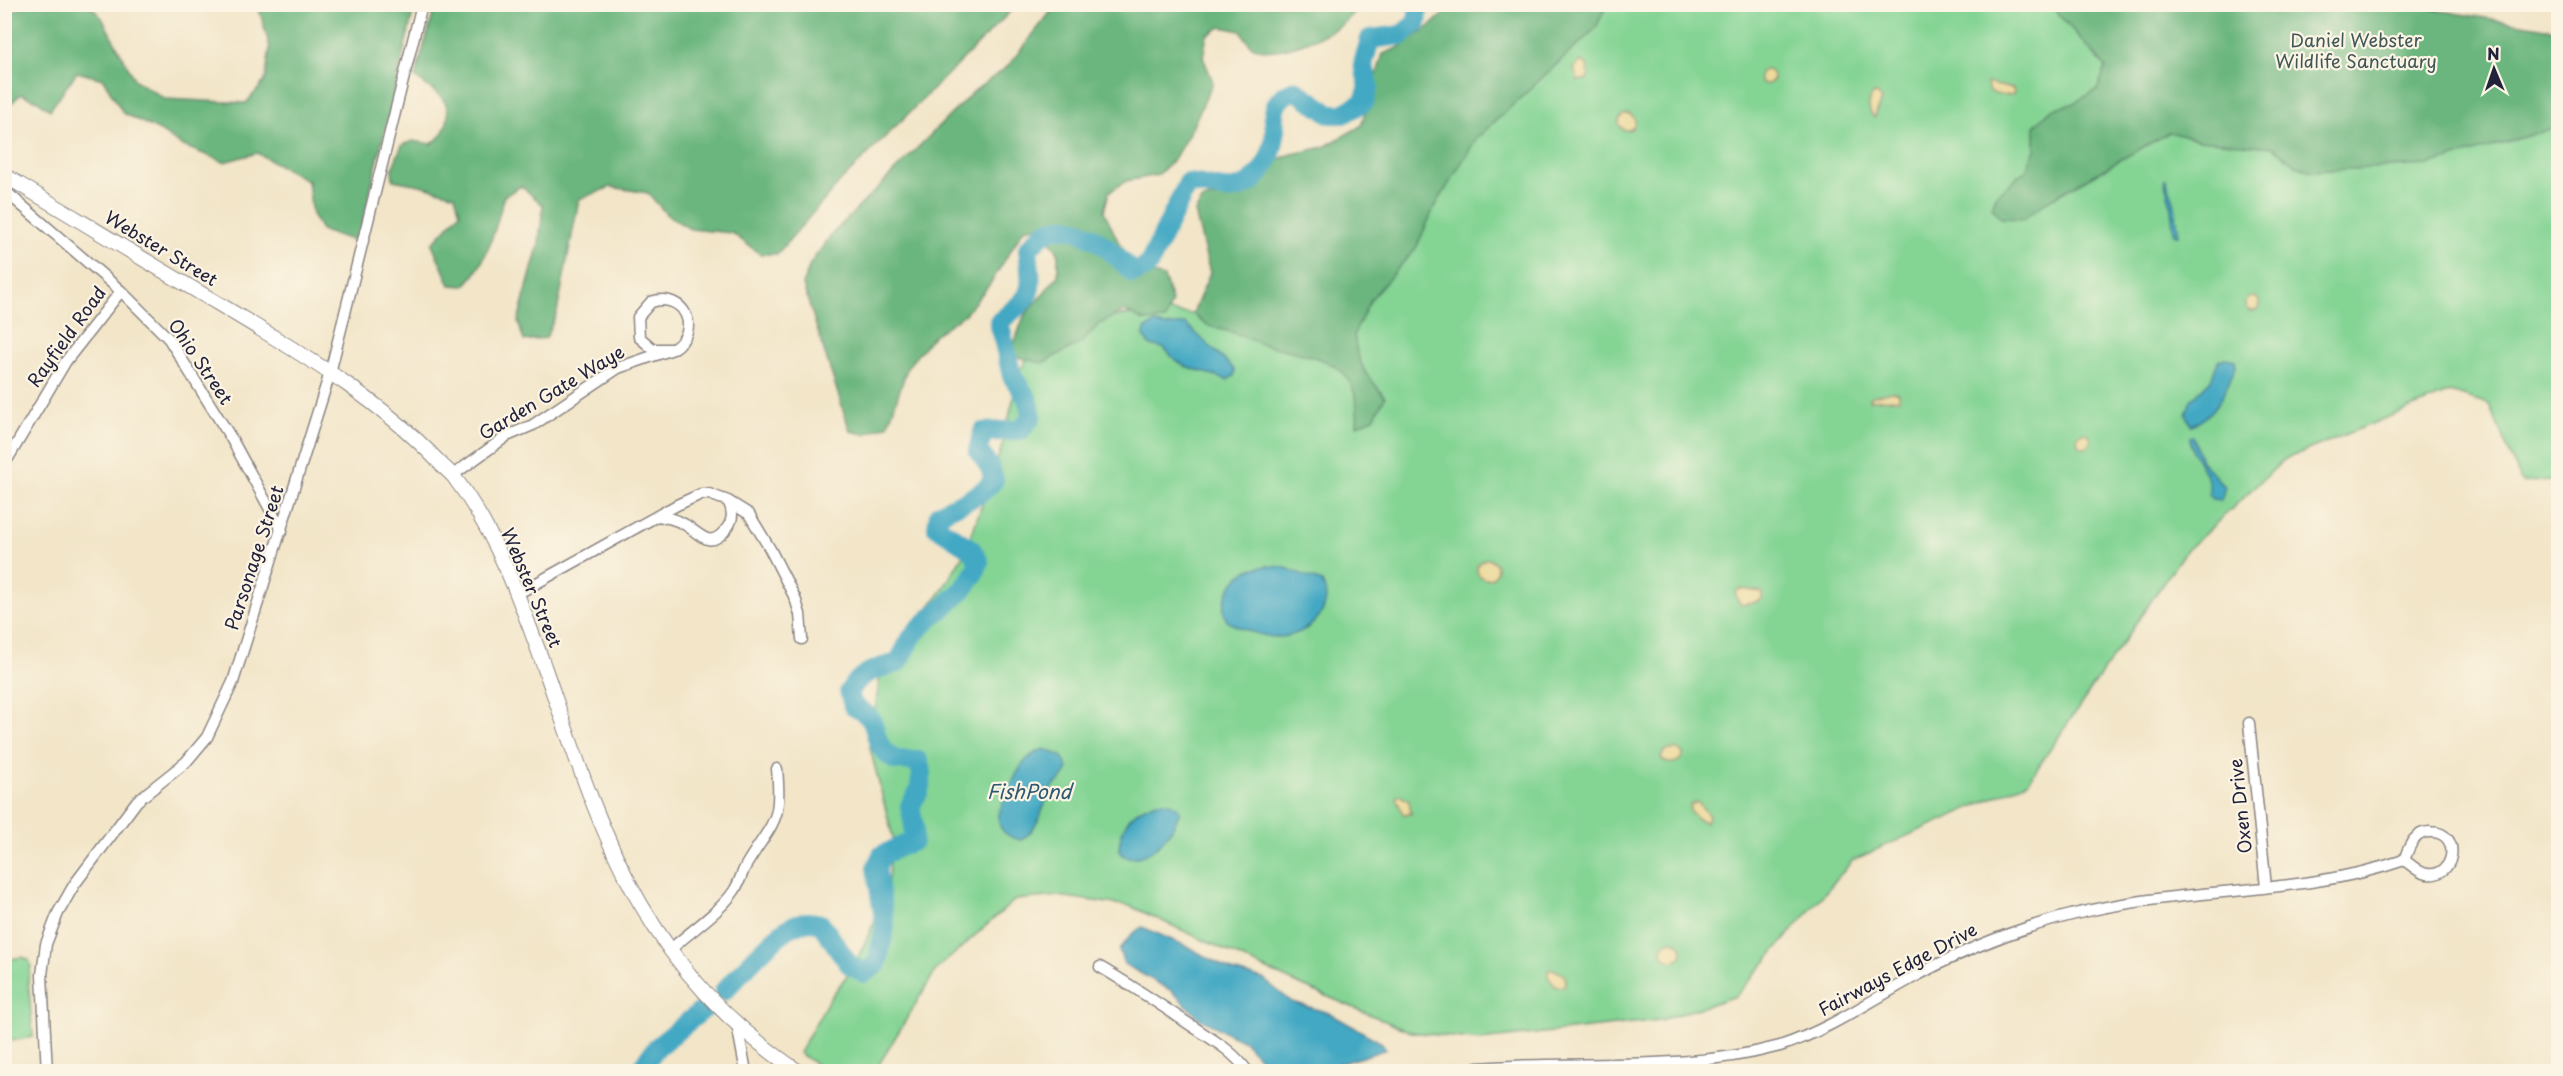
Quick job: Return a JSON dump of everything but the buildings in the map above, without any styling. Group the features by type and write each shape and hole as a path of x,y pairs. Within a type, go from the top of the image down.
{"street":[{"name":"Parsonage Street","path":"47,1071 42,975 46,944 58,913 74,885 137,801 186,762 207,736 234,682 330,373 422,4"},
{"name":"Webster Street","path":"4,175 330,373 393,417 453,475 495,542 517,594 588,795 607,842 639,905 703,992 768,1052 798,1071"},
{"name":"Ohio Street","path":"4,190 121,291 169,339 231,438 282,531"},
{"name":"Rayfield Road","path":"4,465 66,361 121,291"},
{"path":"670,301 681,308 685,314 687,334 673,349 653,349 639,337 638,317 651,302 670,301"},
{"name":"Garden Gate Waye","path":"453,475 507,436 533,426 618,368 673,349"},
{"path":"517,594 657,516 701,495 709,494 728,501 749,514 795,598 800,614 802,639"},
{"path":"657,516 670,517 701,537 715,539 720,537 731,522 732,508 728,501"},
{"name":"Oxen Drive","path":"2249,723 2266,887"},
{"path":"670,950 718,910 735,890 746,864 772,827 779,807 777,769"},
{"path":"2426,831 2444,836 2451,846 2452,857 2449,864 2436,874 2425,874 2404,860 2416,837 2426,831"},
{"name":"Fairways Edge Drive","path":"1442,1071 1561,1065 1654,1068 1702,1064 1754,1053 1781,1046 1842,1020 1938,964 2022,928 2122,904 2266,887 2374,869 2404,860"},
{"path":"1100,967 1143,992 1233,1054 1248,1071"},
{"path":"737,1024 746,1071"}],"green space":[{"path":"436,4 1017,5 840,182 777,254 760,254 732,233 690,229 667,215 648,193 611,187 579,199 557,312 546,338 524,341 518,321 539,243 543,205 521,186 504,196 490,244 479,268 464,286 450,285 432,244 460,213 455,195 393,180 392,169 402,145 412,141 431,144 447,124 448,111 442,98 415,77"},
{"path":"29,5 90,5 102,18 135,80 165,99 246,103 265,81 270,48 258,5 415,5 361,230 352,240 322,231 312,215 308,181 257,153 224,162 181,145 160,131 123,113 103,79 77,72 50,110 38,101 21,94 5,109 5,14"},
{"path":"1056,5 1361,5 1337,28 1286,48 1261,50 1252,46 1241,31 1221,27 1207,35 1203,57 1213,82 1192,128 1174,159 1158,175 1126,181 1109,192 1104,211 1118,241 1137,270 1164,277 1172,301 1165,320 1144,321 1124,311 1099,324 1081,343 1042,363 1013,356 1014,344 1024,316 1058,276 1058,252 1039,226 1024,229 990,284 965,314 934,335 908,366 888,425 865,434 850,431 803,285 810,264 831,235 974,91 1008,66"},
{"path":"1477,5 1607,5 1595,29 1476,139 1434,208 1416,248 1371,299 1354,334 1357,353 1365,372 1385,397 1374,418 1357,425 1356,402 1352,385 1343,373 1331,364 1213,327 1193,313 1210,273 1195,212 1203,199 1240,195 1274,161 1292,154 1324,147 1361,126 1383,54 1400,47 1449,9"},
{"path":"1611,5 2051,5 2154,113 2558,118 2558,479 2522,483 2489,404 2450,392 2285,459 2183,554 2028,782 1853,860 1736,996 1661,1020 1480,1040 1411,1032 1298,984 1130,906 1058,896 1015,900 936,970 875,1071 826,1071 799,1053 828,1001 854,966 886,896 893,838 870,748 880,674 900,642 942,591 967,548 1003,443 1020,370 1035,347 1080,321 1161,311 1225,317 1463,134"},
{"name":"Daniel Webster Wildlife Sanctuary","path":"2050,5 2405,5 2558,30 2558,127 2429,165 2311,171 2294,164 2273,147 2199,140 2170,132 2049,200 2023,219 2001,218 1992,207 1997,194 2026,170 2035,150 2035,125 2052,109 2072,104 2097,90 2106,67"},
{"path":"23,957 29,960 31,966 28,979 33,1037 5,1042 5,960"}],"sand":[{"path":"1581,61 1587,65 1589,75 1587,79 1578,81 1574,69"},
{"path":"1763,70 1769,70 1773,77 1769,84 1763,84 1759,80 1759,74"},
{"path":"1987,83 2013,89 2014,93 2004,96 1997,94 1988,89"},
{"path":"1874,94 1877,94 1881,100 1874,118 1869,106"},
{"path":"1624,114 1630,114 1635,122 1633,128 1624,130 1619,125 1619,119"},
{"path":"2253,297 2258,299 2260,304 2258,309 2253,311 2248,309 2246,304 2248,299"},
{"path":"1891,391 1899,393 1899,399 1869,400 1870,397"},
{"path":"2084,433 2089,435 2091,440 2089,445 2084,447 2079,445 2077,440 2079,435"},
{"path":"1487,559 1494,562 1497,569 1494,576 1487,579 1480,576 1477,569 1480,562"},
{"path":"1740,589 1762,592 1762,599 1741,605 1736,597 1736,591"},
{"path":"1677,749 1683,753 1682,758 1677,762 1670,763 1661,759 1664,751"},
{"path":"1399,795 1409,801 1411,814 1403,814 1396,798"},
{"path":"1698,802 1709,816 1706,822 1698,819 1690,811 1690,805"},
{"path":"1672,941 1679,944 1682,951 1679,958 1672,961 1665,958 1662,951 1665,944"},
{"path":"1553,969 1563,974 1566,979 1564,986 1556,987 1548,977 1548,970"}],"water":[{"path":"2164,180 2166,180 2174,201 2179,235 2175,235 2174,232"},
{"path":"1155,323 1164,326 1186,324 1232,367 1235,371 1234,376 1227,380 1185,366 1176,361 1164,348 1149,345 1144,336 1145,329"},
{"path":"2225,358 2235,360 2236,366 2220,401 2207,416 2191,425 2186,414 2191,400 2211,380 2218,361"},
{"path":"2193,435 2201,461 2225,487 2221,500 2212,499 2209,495 2208,479 2193,452 2190,436"},
{"path":"1268,566 1283,567 1322,582 1326,593 1325,603 1322,612 1308,627 1288,636 1272,637 1228,622 1224,608 1232,585 1251,569"},
{"name":"FishPond","path":"1044,749 1062,756 1068,769 1050,791 1032,830 1021,840 1005,833 1001,828 1000,809 1013,780 1025,761"},
{"path":"1157,802 1167,802 1180,811 1172,828 1159,845 1143,856 1134,858 1124,856 1119,850 1125,825 1134,814"},
{"path":"1142,927 1186,946 1232,971 1263,979 1292,1002 1329,1013 1382,1043 1386,1049 1330,1066 1272,1071 1244,1041 1200,1019 1172,991 1124,964 1119,950 1132,934"}],"waterway":[{"path":"724,991 779,935 803,922 821,924 849,964 864,973 877,964 885,926 876,868 882,855 913,841 914,826 910,806 919,791 922,773 918,761 895,760 884,751 872,721 853,706 849,691 864,675 898,663 914,634 959,593 974,574 979,562 971,549 937,527 939,514 975,496 994,480 989,466 978,450 983,432 1021,430 1032,416 1027,398 1012,376 999,322 1020,304 1029,292 1028,249 1045,233 1057,228 1069,228 1093,238 1133,273 1148,266 1188,183 1225,189 1236,188 1246,185 1261,171 1267,162 1274,141 1274,111 1278,102 1288,93 1295,90 1330,114 1343,114 1364,102 1369,86 1363,64 1370,39 1402,35 1417,22 1419,4"},
{"path":"638,1072 657,1047 705,1008"}]}
